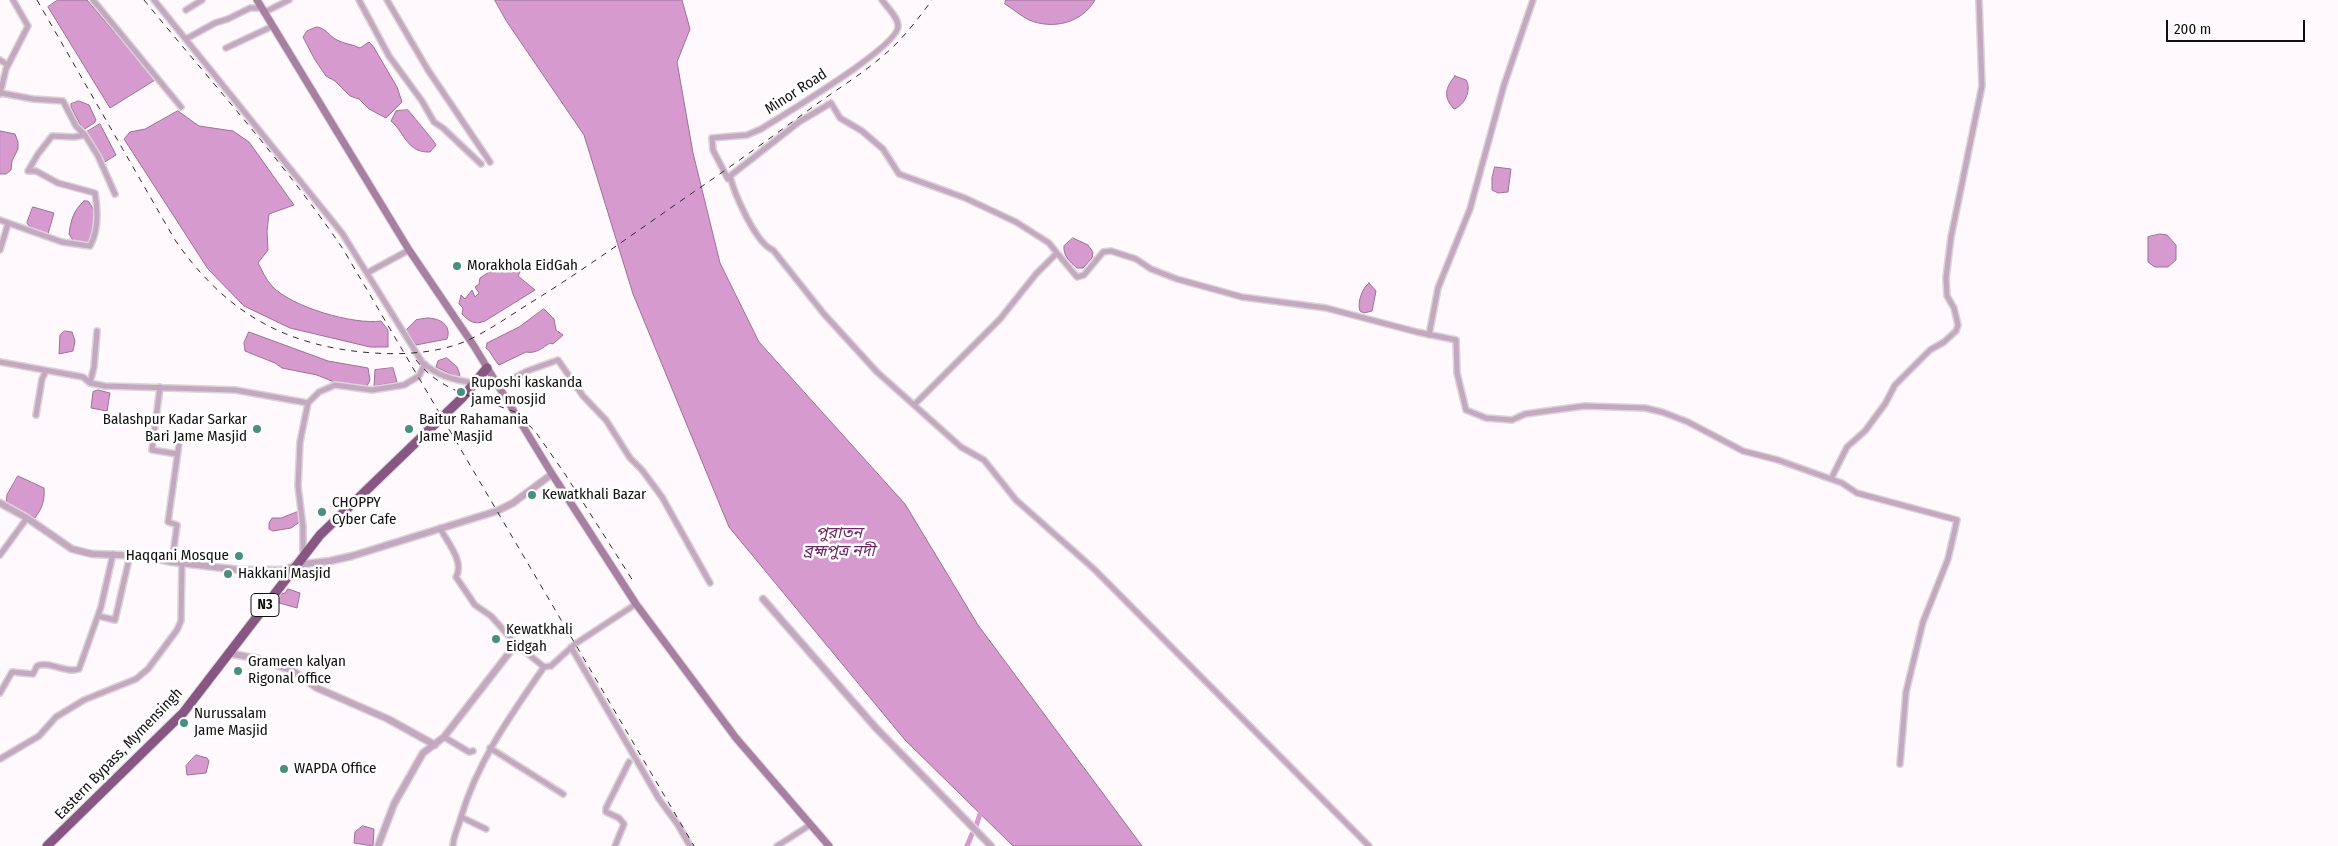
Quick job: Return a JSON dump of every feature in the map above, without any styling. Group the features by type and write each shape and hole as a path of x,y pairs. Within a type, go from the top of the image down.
{"highway":[{"name":"Eastern Bypass, Mymensingh","path":"48,846 183,712 320,535 487,368"}],"main road":[{"path":"257,0 410,250 499,386 552,474 636,604 736,738 810,825 822,842 830,846"}],"street":[{"path":"14,0 28,26 8,65 0,92 33,99 63,101 76,126 85,135 98,156 115,194"},
{"path":"92,0 181,107"},
{"path":"154,0 342,233 425,364 440,374 456,381 474,383"},
{"path":"186,10 202,0"},
{"path":"186,39 214,23 228,20 250,8 263,10 289,0"},
{"path":"360,0 390,56 422,101 434,122 443,128 481,164"},
{"path":"388,0 428,70 490,162"},
{"name":"Minor Road","path":"733,188 713,150 712,138 747,135 761,129 864,63 894,36 898,28 897,21 882,0"},
{"path":"1429,335 1438,288 1470,209 1504,86 1533,0"},
{"path":"1831,479 1847,447 1866,431 1885,404 1895,384 1930,350 1944,342 1956,331 1958,325 1954,308 1947,296 1946,278 1951,237 1982,86 1979,0"},
{"path":"226,48 273,26"},
{"path":"0,60 8,65"},
{"path":"1369,846 1094,569 1016,500 984,460 961,447 877,372 824,314 773,250 766,248 733,188 730,176 799,122 831,104 840,118 862,131 883,149 900,174 965,198 1016,222 1049,243 1077,277 1084,274 1100,254 1107,250 1136,260 1165,274 1203,287 1242,297 1326,308 1429,335 1456,340 1455,359 1461,392 1466,410 1474,414 1486,418 1512,420 1525,414 1584,406 1645,408 1688,422 1743,452 1778,460 1842,482 1857,493 1957,520 1948,559 1923,622 1906,692 1900,764"},
{"path":"0,220 62,242 90,246 94,238 97,221 96,193 58,182 36,171 28,171 52,136 74,137 85,135"},
{"path":"0,250 8,224"},
{"path":"367,273 410,250"},
{"path":"914,405 1000,319 1036,274 1057,254"},
{"path":"90,383 94,367 97,331"},
{"path":"499,386 536,367 558,360 582,396 606,420 630,458 642,470 662,497 710,583"},
{"path":"0,362 83,377 90,383 235,390 308,403"},
{"path":"303,556 304,527 298,486 300,442 308,403 319,392 335,385 372,390 404,384 418,376 425,364"},
{"path":"36,415 42,379 46,371"},
{"path":"160,387 152,450 177,454"},
{"path":"172,562 177,525 168,522 180,438"},
{"path":"0,503 27,518 72,549 92,554 130,554 172,562 240,570 285,570 296,565 352,556 497,511 513,503 552,474"},
{"path":"0,556 27,518"},
{"path":"440,528 459,564 459,571 456,577 475,605 491,616 516,644 544,667 551,666 571,647 636,604"},
{"path":"0,693 12,672 33,674 40,664 66,670 79,669 107,586 113,554"},
{"path":"98,616 115,620 130,554"},
{"path":"0,759 38,736 56,717 84,700 136,679 148,669 178,630 181,621 182,563"},
{"path":"763,600 876,728 991,846"},
{"path":"378,846 402,788 423,753 444,737 516,644"},
{"path":"571,647 660,799 678,824 690,846"},
{"path":"228,653 259,659 293,671 317,687 388,719 435,745"},
{"path":"453,846 479,767 544,667"},
{"path":"444,737 469,752 472,751"},
{"path":"490,748 563,794"},
{"path":"615,846 624,824 619,818 606,812 606,808 629,762"},
{"path":"461,817 486,829"},
{"path":"777,846 810,825"},
{"path":"789,846 790,838"}],"water":[{"path":"58,0 87,0 155,80 110,108 48,7"},
{"name":"পুরাতন ব্রহ্মপুত্র নদী","path":"495,0 682,0 690,29 677,62 693,153 720,263 759,342 905,504 978,625 1142,846 1013,846 905,740 729,527 633,294 584,135 507,22"},
{"path":"1006,0 1095,0 1083,14 1075,19 1057,24 1048,24 1029,20 1005,4"},
{"path":"317,27 342,42 360,48 369,42 373,46 397,87 402,102 386,118 369,109 359,99 350,96 335,81 326,76 303,37 307,31"},
{"path":"1455,76 1466,80 1468,93 1464,101 1454,109 1448,100 1447,89"},
{"path":"79,101 89,105 96,120 83,130 71,107 71,104"},
{"path":"408,110 436,145 430,152 411,146 391,121 396,111"},
{"path":"178,111 199,126 233,131 249,142 294,205 269,214 267,231 268,250 258,263 270,284 281,294 293,301 324,313 369,322 381,321 388,330 388,347 370,347 290,328 244,306 208,269 124,139 130,132 145,129"},
{"path":"100,124 116,155 103,163 85,133"},
{"path":"0,131 15,134 18,142 18,149 12,161 11,170 6,174 0,174"},
{"path":"1495,167 1511,169 1508,192 1498,193 1492,190 1492,178"},
{"path":"84,201 88,201 95,216 94,228 87,244 74,242 69,234 73,216 77,208"},
{"path":"33,207 54,213 48,234 36,231 27,223"},
{"path":"2160,234 2167,235 2176,245 2176,260 2168,267 2155,267 2148,262 2148,237"},
{"path":"1073,238 1088,245 1093,252 1092,258 1083,268 1077,268 1065,253 1064,246"},
{"path":"507,263 520,272 518,276 535,290 485,321 475,323 470,321 462,314 463,308 459,304 461,295 465,299 472,290 475,297 479,293 475,287 479,284 480,278 492,270 494,273 501,268 501,264"},
{"path":"1369,283 1376,291 1372,311 1364,313 1359,308 1360,300 1364,288"},
{"path":"544,309 554,319 556,330 563,335 553,344 550,343 536,351 526,352 499,365 486,348 487,343 519,327"},
{"path":"436,319 444,323 448,330 447,339 416,345 406,330 416,320"},
{"path":"65,331 72,332 75,341 73,351 59,354 60,335"},
{"path":"249,332 328,361 368,368 370,380 367,386 339,384 317,375 282,368 275,363 245,351 244,343"},
{"path":"447,358 457,367 460,375 457,377 436,367 438,361"},
{"path":"393,368 397,382 374,386 375,370"},
{"path":"98,390 110,393 107,411 91,408 93,392"},
{"path":"18,476 44,488 44,497 40,511 35,518 6,503 7,495"},
{"path":"297,512 300,513 301,521 291,528 273,531 269,529 269,523 272,518 281,518"},
{"path":"288,589 300,593 297,608 276,602 278,595 285,593"},
{"path":"196,755 207,758 209,761 206,773 187,775 186,766"},
{"path":"363,826 374,829 373,846 354,843 355,832"}],"waterway":[{"path":"976,826 982,808"},
{"path":"967,846 972,834"}],"railway":[{"path":"37,0 175,240 194,265 215,287 236,306 285,334 312,343 342,349 396,354 442,349 473,338 576,273 866,69 897,43 932,0"},
{"path":"144,0 296,184 343,249 694,846"},
{"path":"416,360 437,380 461,393 515,412 535,431 565,474 635,584"}],"place":[{"name":"Morakhola EidGah","path":"457,266"},
{"name":"Ruposhi kaskanda jame mosjid","path":"461,392"},
{"name":"Balashpur Kadar Sarkar Bari Jame Masjid","path":"257,429"},
{"name":"Baitur Rahamania Jame Masjid","path":"409,429"},
{"name":"Kewatkhali Bazar","path":"532,495"},
{"name":"CHOPPY Cyber Cafe","path":"322,512"},
{"name":"Haqqani Mosque","path":"239,556"},
{"name":"Hakkani Masjid","path":"228,574"},
{"name":"Kewatkhali Eidgah","path":"496,639"},
{"name":"Grameen kalyan Rigonal office","path":"238,671"},
{"name":"Nurussalam Jame Masjid","path":"184,723"},
{"name":"WAPDA Office","path":"284,769"}]}
